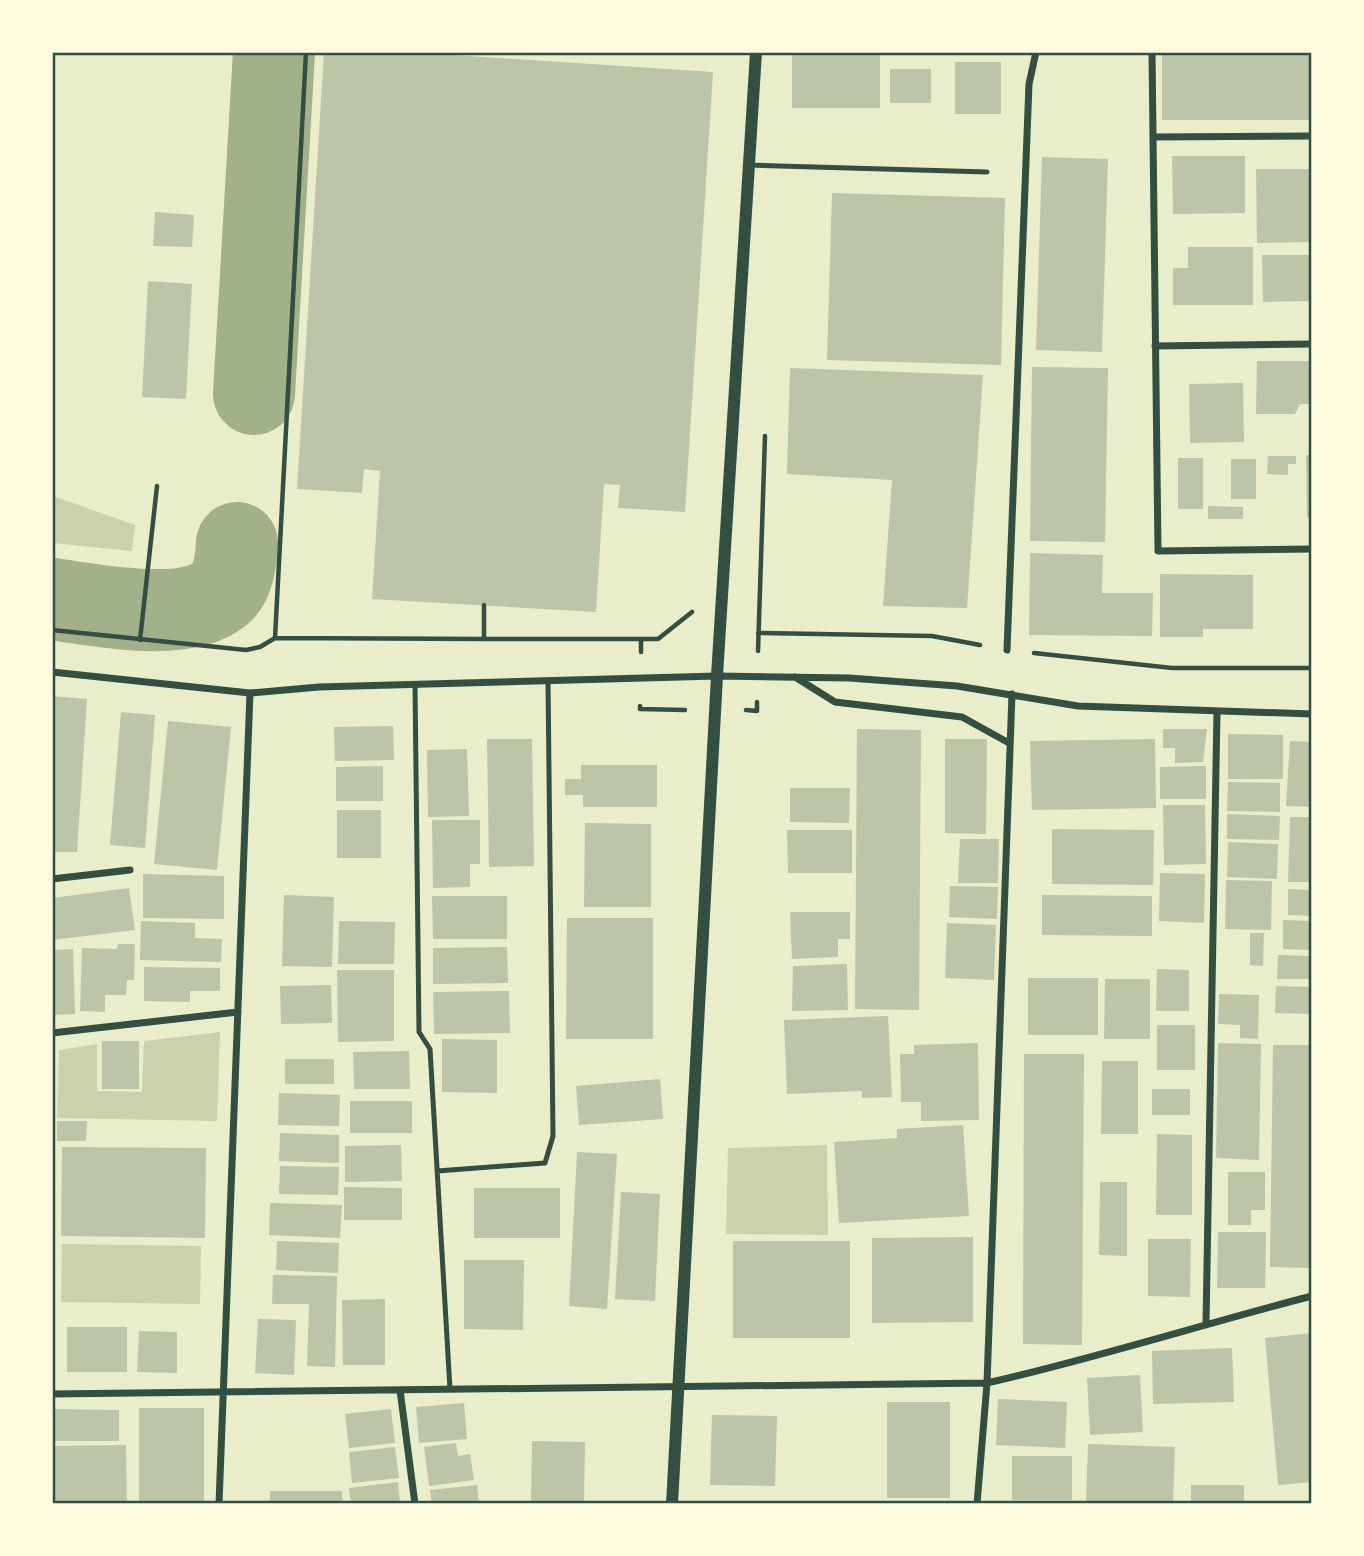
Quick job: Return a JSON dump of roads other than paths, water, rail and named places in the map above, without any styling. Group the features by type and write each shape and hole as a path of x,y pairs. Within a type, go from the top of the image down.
{"street":[{"path":"672,1503 717,676 756,52"},
{"path":"1007,650 1029,84 1036,52"},
{"path":"1152,52 1158,551 1311,549"},
{"path":"1153,138 1311,136"},
{"path":"1155,346 1311,344"},
{"path":"52,672 250,692 415,684 717,676 794,677 903,681 1012,694 1078,706 1311,715"},
{"path":"794,677 835,702 962,717 1009,743"},
{"path":"219,1503 250,692"},
{"path":"977,1503 987,1383 1012,694"},
{"path":"1206,1323 1217,711"},
{"path":"52,879 130,870"},
{"path":"52,1033 238,1012"},
{"path":"52,1394 987,1383 1085,1361 1206,1323 1311,1296"},
{"path":"400,1390 415,1503"}],"lane":[{"path":"749,166 987,172"},
{"path":"437,1171 545,1163 554,1136 548,681"},
{"path":"415,684 419,1032 430,1049 450,1389"}],"waterway":[{"path":"254,394 274,52"},
{"path":"52,599 140,610 186,608 221,593 229,583 237,543"}]}
